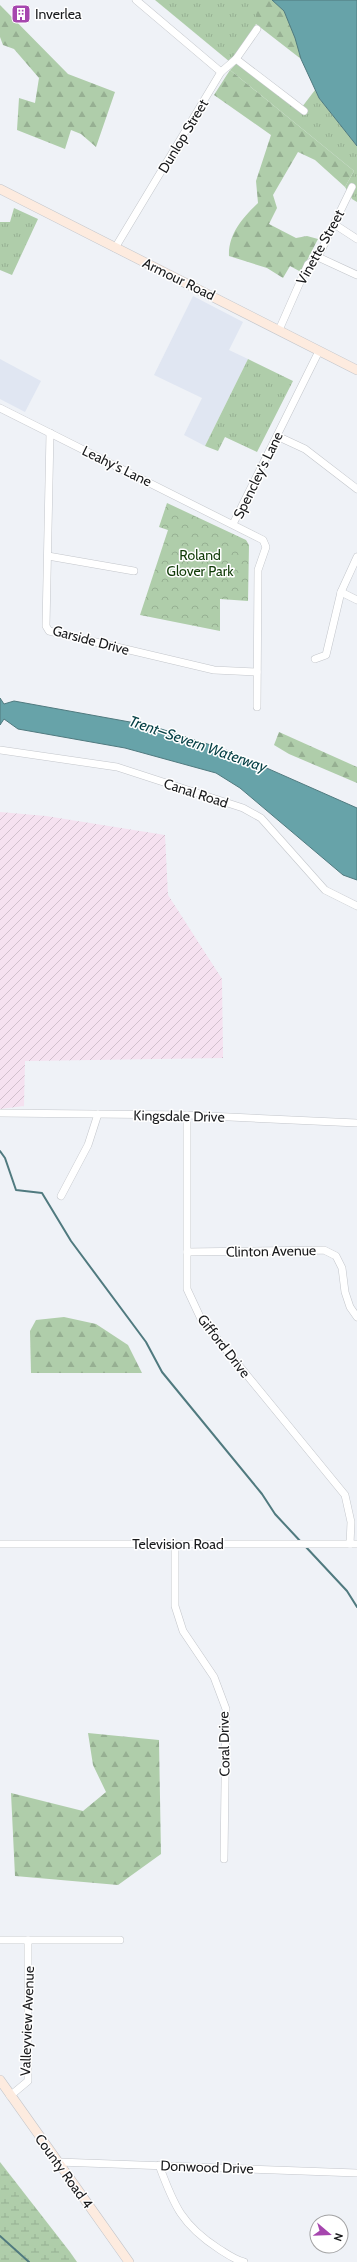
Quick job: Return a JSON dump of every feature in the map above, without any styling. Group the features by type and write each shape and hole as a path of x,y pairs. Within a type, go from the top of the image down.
{"main road":[{"name":"Armour Road","path":"0,189 357,370"},
{"name":"County Road 4","path":"0,2080 129,2262"}],"street":[{"path":"136,0 221,72"},
{"name":"Dunlop Street","path":"115,248 221,72 236,59 257,29"},
{"path":"236,59 304,111"},
{"name":"Vinette Street","path":"279,330 308,264 318,257 352,187"},
{"path":"334,224 357,240"},
{"path":"318,257 357,275"},
{"name":"Spencley's Lane","path":"257,707 258,570 266,547 260,537 233,524 319,351"},
{"name":"Leahy's Lane","path":"0,408 233,524"},
{"name":"Garside Drive","path":"50,433 46,626 49,631 214,670 257,672"},
{"path":"277,436 305,449 357,489"},
{"path":"48,556 134,571"},
{"path":"315,659 326,655 341,592 357,557"},
{"path":"341,592 357,600"},
{"name":"Canal Road","path":"0,750 117,767 243,808 261,818 325,890 357,906"},
{"name":"Kingsdale Drive","path":"0,1113 187,1115 357,1123"},
{"path":"61,1196 88,1145 98,1114"},
{"name":"Gifford Drive","path":"187,1115 187,1289 201,1318 345,1494 354,1544"},
{"name":"Clinton Avenue","path":"187,1252 324,1250 336,1256 342,1268 344,1292 350,1308 357,1316"},
{"name":"Television Road","path":"0,1544 354,1544"},
{"name":"Coral Drive","path":"175,1544 175,1606 184,1631 214,1677 226,1708 224,1859"},
{"path":"0,1940 120,1940"},
{"name":"Valleyview Avenue","path":"10,2096 28,2081 28,1940"},
{"name":"Donwood Drive","path":"58,2162 357,2173"},
{"path":"159,2165 172,2202 186,2223 210,2243 237,2260 244,2262"}],"shaded area":[{"path":"193,296 243,322 229,350 248,359 205,446 184,435 202,398 154,375"},
{"path":"0,359 41,381 25,412 0,399"},
{"path":"0,812 46,816 165,835 168,895 222,979 223,1058 25,1061 24,1106 0,1109"}],"green space":[{"path":"155,0 256,0 256,24 236,56 230,62"},
{"path":"256,0 272,0 284,11 296,38 301,59 256,24"},
{"path":"0,5 68,74 115,92 96,147 81,134 71,130 65,149 17,130 19,98 35,103 39,78 14,49 3,45 0,37"},
{"path":"237,63 302,107 315,90 319,98 357,146 357,202 352,199 345,187 354,171 230,70"},
{"path":"230,70 354,171 345,187 315,160 298,152 273,195 277,208 269,224 296,238 307,236 318,239 301,272 290,266 283,278 267,268 229,256 229,248 234,233 242,220 258,203 256,181 271,135 214,95"},
{"path":"14,208 38,219 12,275 0,270 0,222 10,222"},
{"path":"248,359 293,381 257,452 225,437 218,451 205,446"},
{"name":"Roland Glover Park","path":"167,503 246,540 249,545 248,601 220,599 220,631 140,615 168,530 159,527"},
{"path":"279,732 357,767 357,783 289,754 274,745"},
{"path":"64,1317 96,1324 128,1345 142,1373 31,1373 30,1331 36,1320"},
{"path":"88,1733 159,1740 161,1854 118,1885 15,1876 11,1793 83,1811 106,1792 93,1765"},
{"path":"0,2162 70,2252 77,2262 0,2262"}],"water":[{"path":"272,0 357,0 357,146 319,98 301,59 295,38 284,11"},
{"name":"Trent–Severn Waterway","path":"0,698 4,704 14,701 152,726 226,750 357,808 357,880 343,875 240,788 216,773 125,748 18,729 4,719 0,725"}],"waterway":[{"path":"0,1151 5,1158 16,1190 42,1193 71,1241 146,1342 162,1372 262,1494 275,1514 302,1543"},
{"path":"305,1546 347,1591 357,1607"},
{"path":"0,2236 29,2262"}],"place":[{"name":"Inverlea","path":"21,14"}]}
